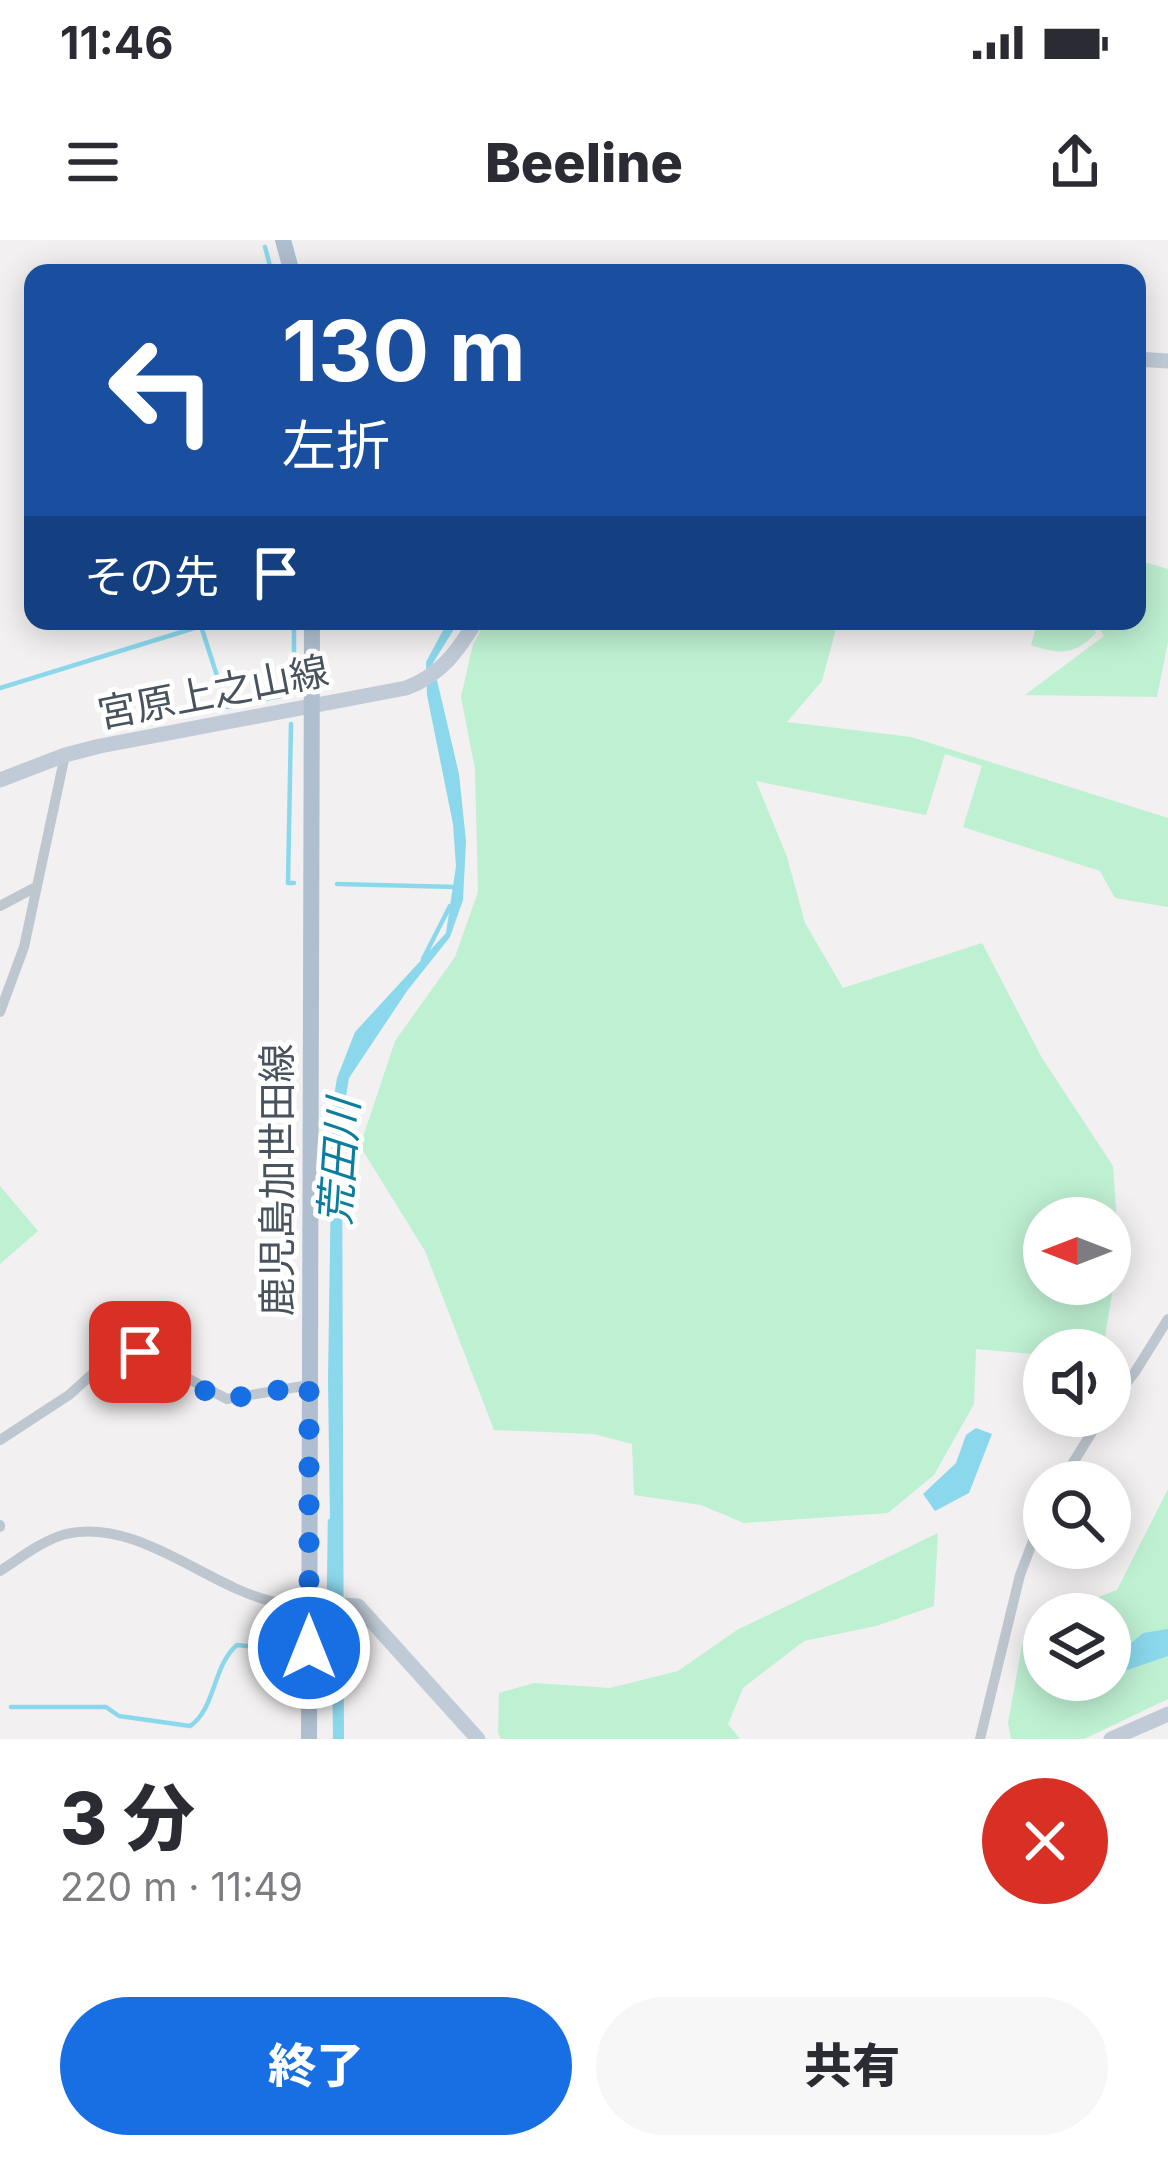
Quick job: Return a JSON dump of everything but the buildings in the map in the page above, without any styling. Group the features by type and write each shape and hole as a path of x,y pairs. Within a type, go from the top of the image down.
{"main road":[{"name":"鹿児島加世田線","path":"310,1739 318,1604 309,1385 312,630"}],"street":[{"name":"宮原上之山線","path":"0,780 64,755 406,688 438,673 470,630"},
{"path":"0,1012 24,947 64,755"},
{"path":"0,906 34,888"},
{"path":"1131,1377 1168,1319"},
{"path":"0,1440 69,1395 128,1347 227,1399 309,1385"},
{"path":"0,1570 68,1534 106,1534 273,1601 350,1604 367,1614 478,1739"},
{"path":"980,1739 1023,1567"},
{"path":"1111,1739 1168,1714"}],"green space":[{"path":"1146,563 1168,569 1168,642 1157,697 1025,695 1104,636 1100,630 1146,630"},
{"path":"481,630 836,630 822,681 787,722 911,737 1168,818 1168,907 1115,898 1100,871 963,827 982,766 945,754 926,815 756,781 787,857 805,923 843,988 982,943 1042,1058 1113,1166 1115,1197 1023,1197 1023,1305 1110,1305 1106,1329 1023,1329 1023,1353 976,1349 974,1404 934,1475 888,1513 744,1523 701,1505 634,1495 632,1444 594,1434 494,1430 425,1251 360,1146 395,1041 455,957 478,892 475,769 461,697"},
{"path":"1035,630 1096,633 1066,651 1031,645"},
{"path":"0,1186 38,1231 0,1264"},
{"path":"1168,1489 1168,1699 1084,1739 1011,1739 1008,1723 1023,1644 1023,1701 1131,1701 1131,1593 1109,1593 1117,1590"},
{"path":"938,1533 934,1606 876,1626 804,1641 743,1688 728,1724 740,1739 501,1739 498,1733 499,1693 534,1683 610,1688 678,1671 737,1630"}],"water":[{"path":"443,630 453,630 433,663 459,774 466,841 463,900 450,937 349,1078 342,1121 344,1739 333,1739 328,1380 332,1109 337,1078 355,1032 446,933 456,866 453,824 427,695 426,662"},
{"path":"976,1428 992,1434 969,1493 935,1511 923,1494 956,1463 966,1435"},
{"path":"1168,1629 1168,1656 1131,1669 1131,1643 1143,1633"}],"waterway":[{"path":"265,247 270,264"},
{"path":"0,688 188,630"},
{"path":"202,630 227,707 294,693 294,630"},
{"path":"291,724 288,883 294,883"},
{"path":"337,884 456,887"},
{"name":"荒田川","path":"423,959 450,906"},
{"name":"荒田川","path":"329,1600 330,1521"},
{"path":"11,1707 106,1707 119,1716 190,1726 205,1709 223,1664 237,1645 294,1651"}],"route":[{"path":"140,1352 227,1399 309,1385 309,1648"}]}
